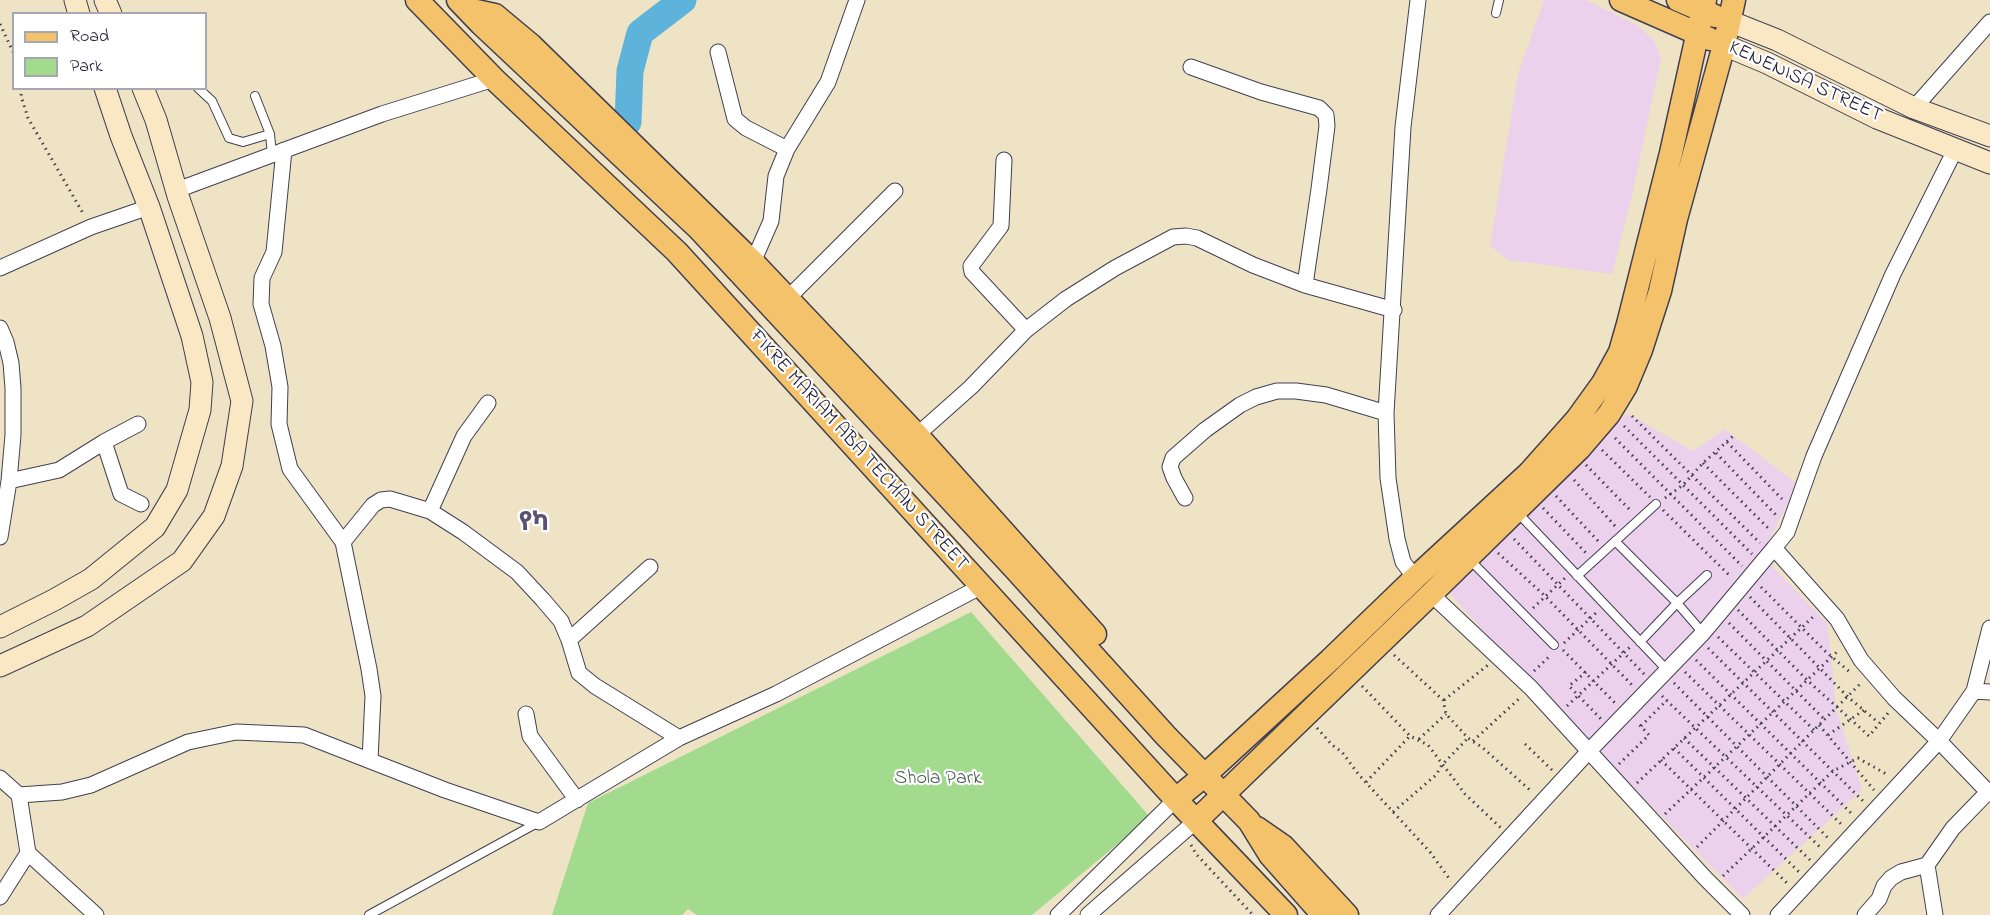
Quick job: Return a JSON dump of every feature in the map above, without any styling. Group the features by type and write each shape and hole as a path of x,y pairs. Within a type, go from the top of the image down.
{"main road":[{"name":"FIKRE MARIAM ABA TECHAN STREET","path":"417,0 494,79 677,252 1176,799 1190,826 1281,913"},
{"name":"KENENISA STREET","path":"1621,0 1767,63 1877,118 1990,163"},
{"name":"KENENISA STREET","path":"1678,0 1731,10 1777,40 1914,108 1990,136"},
{"name":"FIKRE MARIAM ABA TECHAN STREET","path":"463,4 699,229 1015,569 1148,716 1249,822 1270,855 1323,915"},
{"path":"463,4 495,15 531,45 788,298 917,435 1141,686 1148,716"},
{"path":"1190,826 1516,511 1579,449 1609,414 1626,386 1641,350 1660,291 1671,153 1704,5"},
{"path":"1176,799 1330,660 1529,473 1577,418 1603,383 1620,352 1724,45 1731,10"},
{"path":"0,627 91,579 155,527 177,490 200,410 202,382 192,336 149,207 106,90"},
{"path":"0,666 87,626 182,561 214,516 232,465 242,401 220,318 156,120 144,90"},
{"path":"677,252 699,229"},
{"path":"1249,822 1283,846 1347,915"}],"street":[{"path":"753,262 771,221 776,176 787,148 828,82 857,0"},
{"path":"1415,578 1403,562 1397,539 1388,478 1386,413 1394,310 1403,127 1418,0"},
{"path":"1914,108 1990,22"},
{"path":"718,52 735,119 746,128 787,148"},
{"path":"1191,67 1261,92 1319,108 1326,115 1327,126 1305,285"},
{"path":"177,190 382,114 494,79"},
{"path":"1438,915 1589,751 1703,633 1767,556 1794,511 1814,456 1893,274 1955,150"},
{"path":"278,153 274,252 262,279 261,304 273,346 280,387 279,424 290,469 343,542 373,696 370,760"},
{"path":"1004,160 1001,226 971,266 972,272 1026,330"},
{"path":"788,298 895,190"},
{"path":"0,267 91,227 149,207"},
{"path":"917,435 971,387 1026,330 1066,299 1115,268 1173,237 1197,238 1253,265 1305,285 1394,310"},
{"path":"0,328 11,363 13,388 13,435 9,481 0,537"},
{"path":"1185,498 1170,467 1173,458 1205,430 1240,405 1256,397 1277,391 1296,391 1326,395 1386,413"},
{"path":"430,511 464,436 488,403"},
{"path":"9,481 59,470 138,424"},
{"path":"104,442 121,494 141,504"},
{"path":"343,542 373,505 381,500 390,499 430,511 517,572 561,621 579,673 595,686 679,738"},
{"path":"1767,556 1825,605 1837,620 1861,660 1989,794 1953,828 1927,865 1901,872 1891,878 1884,886 1879,899 1865,915"},
{"path":"569,640 650,567"},
{"path":"19,795 62,792 91,785 188,742 236,732 304,735 445,790 539,822 679,738 776,694 982,586"},
{"path":"1431,594 1527,685 1742,915"},
{"path":"1778,915 1940,741 1974,691 1990,628"},
{"path":"1974,691 1990,692"},
{"path":"526,714 530,736 577,800"},
{"path":"0,778 19,795 28,853 96,915"},
{"path":"1058,915 1176,799"},
{"path":"1088,915 1190,826"},
{"path":"0,897 28,853"},
{"path":"1927,865 1935,915"}],"lane":[{"path":"1496,13 1499,0"},
{"path":"200,90 212,101 229,138 243,142 270,134"},
{"path":"255,96 278,153"},
{"path":"1575,573 1594,561 1656,504"},
{"path":"1516,511 1639,641 1659,679"},
{"path":"1615,541 1677,603 1703,633"},
{"path":"1468,558 1556,646"},
{"path":"1639,641 1707,575"},
{"path":"369,915 539,822"}],"path":[{"path":"0,24 12,50"},
{"path":"22,90 21,96 28,118 91,227"},
{"path":"1632,416 1767,556"},
{"path":"1624,426 1683,485 1767,556"},
{"path":"1656,504 1683,485 1733,436"},
{"path":"1615,438 1671,494 1767,556"},
{"path":"1727,442 1794,511"},
{"path":"1602,450 1656,504 1767,556"},
{"path":"1686,857 1862,682 1832,657 1802,627 1716,453"},
{"path":"1703,463 1767,556 1789,639 1848,697 1879,723"},
{"path":"1586,464 1639,520"},
{"path":"1572,478 1622,534"},
{"path":"1554,494 1606,549"},
{"path":"1541,507 1594,561"},
{"path":"1510,535 1623,653 1707,716 1796,806 1835,853"},
{"path":"1494,550 1545,596 1612,664 1659,679 1719,705 1809,794 1857,829"},
{"path":"1525,616 1545,596 1575,573"},
{"path":"1473,741 1527,685 1556,646 1579,629 1604,604"},
{"path":"1627,792 1825,605"},
{"path":"1724,607 1779,649 1808,680 1869,736 1899,702"},
{"path":"1724,607 1767,660 1825,720"},
{"path":"1703,633 1754,672 1814,730"},
{"path":"1703,633 1743,682 1773,712 1833,771 1878,806"},
{"path":"1656,824 1848,640"},
{"path":"1578,695 1639,641"},
{"path":"1556,646 1565,651 1649,735 1609,773"},
{"path":"1389,650 1443,700 1446,714 1468,738 1543,802"},
{"path":"1686,650 1821,783 1857,829"},
{"path":"1443,700 1498,656"},
{"path":"1586,672 1569,686 1610,729"},
{"path":"1659,679 1667,700 1695,728 1787,815 1835,853"},
{"path":"1357,681 1410,736 1428,745 1466,794 1511,838"},
{"path":"1641,726 1667,700"},
{"path":"1828,735 1864,710"},
{"path":"1419,739 1446,714"},
{"path":"1312,722 1332,745 1342,752 1366,782 1430,852 1460,893"},
{"path":"1819,725 1850,761 1878,806"},
{"path":"1366,782 1410,736"},
{"path":"1393,812 1436,775 1442,765 1468,738"},
{"path":"1684,738 1820,869"},
{"path":"1525,744 1564,780"},
{"path":"1674,748 1809,881"},
{"path":"1713,886 1833,771 1850,761 1858,758 1900,783"},
{"path":"1661,760 1798,893"},
{"path":"1190,826 1196,854 1253,915"}],"shaded area":[{"path":"1544,0 1586,0 1635,24 1654,40 1661,59 1632,195 1612,274 1508,260 1490,246 1518,74"},
{"path":"1627,413 1693,451 1725,429 1797,484 1766,548 1774,568 1828,624 1836,708 1862,790 1743,899 1517,669 1439,581 1536,504"}],"green space":[{"name":"Shola Park","path":"971,612 1150,817 1032,915 697,915 688,909 682,915 552,915 588,803"}],"waterway":[{"path":"628,122 630,71 640,33 683,0"}],"district":[{"name":"የካ","path":"534,526"}]}
